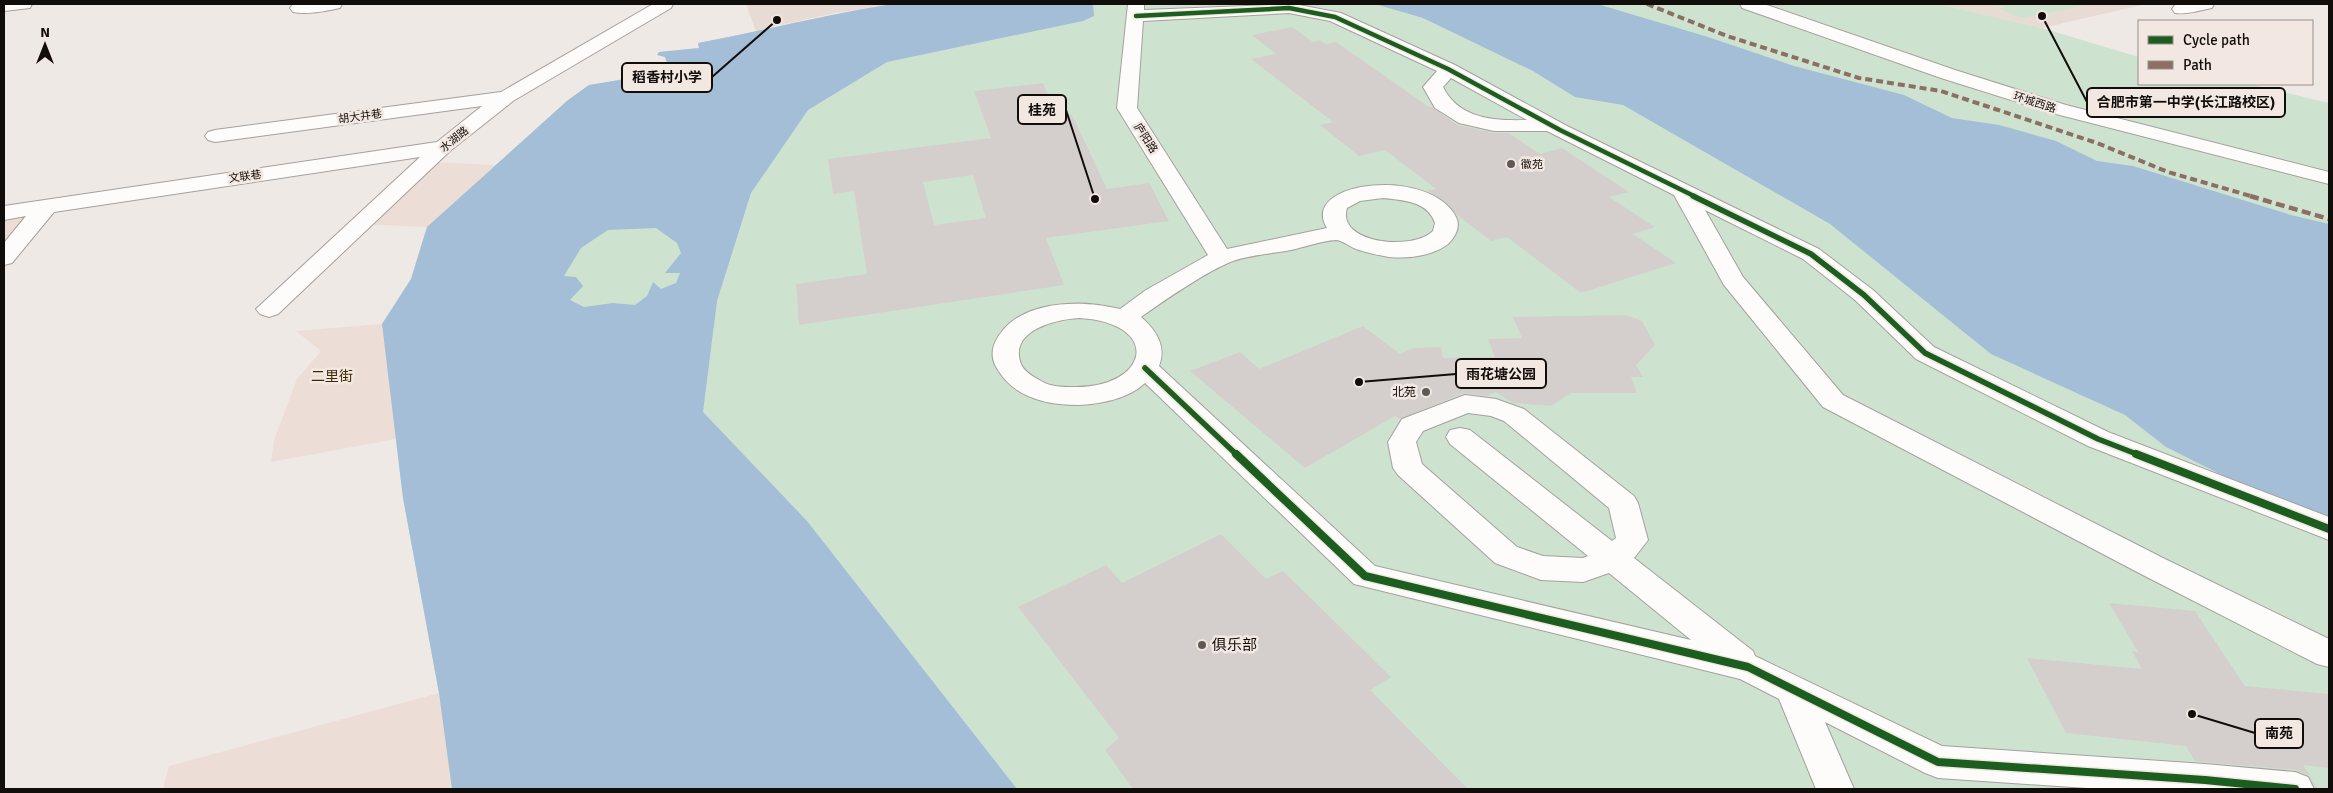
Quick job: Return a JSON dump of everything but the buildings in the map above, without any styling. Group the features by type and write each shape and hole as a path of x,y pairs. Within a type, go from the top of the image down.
{"street":[{"path":"4,6 24,4"},
{"path":"299,8 334,4"},
{"name":"水湖路","path":"268,309 443,147 506,97 665,4"},
{"name":"环城西路","path":"1748,4 1948,74 2059,109 2329,178"},
{"path":"2182,9 2206,4"},
{"path":"1136,10 1289,8 1335,17 1448,69 1551,125 1811,254 1864,295 1925,353 2098,439 2329,529"},
{"name":"庐阳路","path":"1136,10 1127,108 1221,257"},
{"path":"1448,69 1433,87 1441,103 1472,122 1517,127 1551,125"},
{"name":"胡大井巷","path":"215,136 506,97"},
{"name":"文联巷","path":"4,213 443,147"},
{"path":"1683,191 1733,280 1833,401 2152,566 2329,654"},
{"path":"4,258 46,206"},
{"path":"1123,318 1155,295 1221,257 1342,232"},
{"path":"1080,310 1103,312 1123,318 1138,327 1148,340 1150,354 1145,368 1132,381 1112,390 1089,396 1072,396 1040,392 1021,383 1009,370 1005,356 1009,342 1020,329 1037,319 1058,312 1080,310"},
{"path":"1145,368 1365,576 1748,667"},
{"path":"1465,404 1496,408 1514,415 1623,503 1632,540 1614,560 1584,570 1558,569 1541,568 1506,555 1408,468 1402,442 1412,425 1465,404"},
{"path":"1460,437 1748,667 1938,762 2206,780 2295,789"},
{"path":"1793,690 1835,789"}],"shaded area":[{"path":"746,4 893,4 835,13 756,32"},
{"path":"1939,4 2146,4 2042,28"},
{"path":"427,162 495,165 427,227 360,224"},
{"path":"47,206 4,258 4,213"},
{"path":"382,324 396,439 271,462 274,440 297,379 321,351 296,331"},
{"path":"439,693 452,789 163,789 169,766"}],"green space":[{"path":"893,4 1939,4 2042,28 2138,57 2138,85 2254,85 2329,103 2329,789 452,789 439,693 403,498 382,324 411,279 427,227 568,100 589,85 643,76 667,63 665,57 657,55 659,52 699,48 698,43"},
{"path":"1980,4 2093,4 2022,18 1999,9 2007,7"}],"water":[{"path":"893,4 1093,4 1094,16 1083,21 887,62 808,110 751,193 717,301 703,412 807,521 1017,789 452,789 439,693 403,498 382,324 411,279 427,227 568,100 589,85 643,76 667,63 665,57 657,55 659,52 699,48 698,43","holes":["656,228 677,243 681,253 665,273 680,273 676,283 661,289 653,282 647,296 635,305 613,303 584,307 570,300 583,286 576,277 564,276 581,248 608,230"]},
{"path":"1375,4 1597,4 1708,37 1794,66 1904,95 1952,118 1999,125 2056,141 2097,161 2133,166 2291,215 2329,224 2329,524 2296,512 2166,447 2125,415 1991,354 1830,224 1623,105 1575,97 1533,71 1423,18"}],"marked path":[{"path":"1647,4 1727,36 1859,78 1941,91 2097,143 2168,172 2329,219"}],"cycle path":[{"path":"1136,16 1289,8 1335,17 1448,69 1560,130 1811,254 1864,295 1925,353 2098,439 2329,529"},
{"path":"1145,368 1365,576 1748,667 1938,762 2205,780 2295,789"}],"place":[{"name":"合肥市第一中学(长江路校区)","path":"2042,16"},
{"name":"稻香村小学","path":"777,20"},
{"name":"徽苑","path":"1511,164"},
{"name":"桂苑","path":"1095,199"},
{"name":"雨花塘公园","path":"1359,382"},
{"name":"北苑","path":"1426,392"},
{"name":"俱乐部","path":"1202,645"},
{"name":"南苑","path":"2192,714"}],"district":[{"name":"二里街","path":"332,376"}]}
